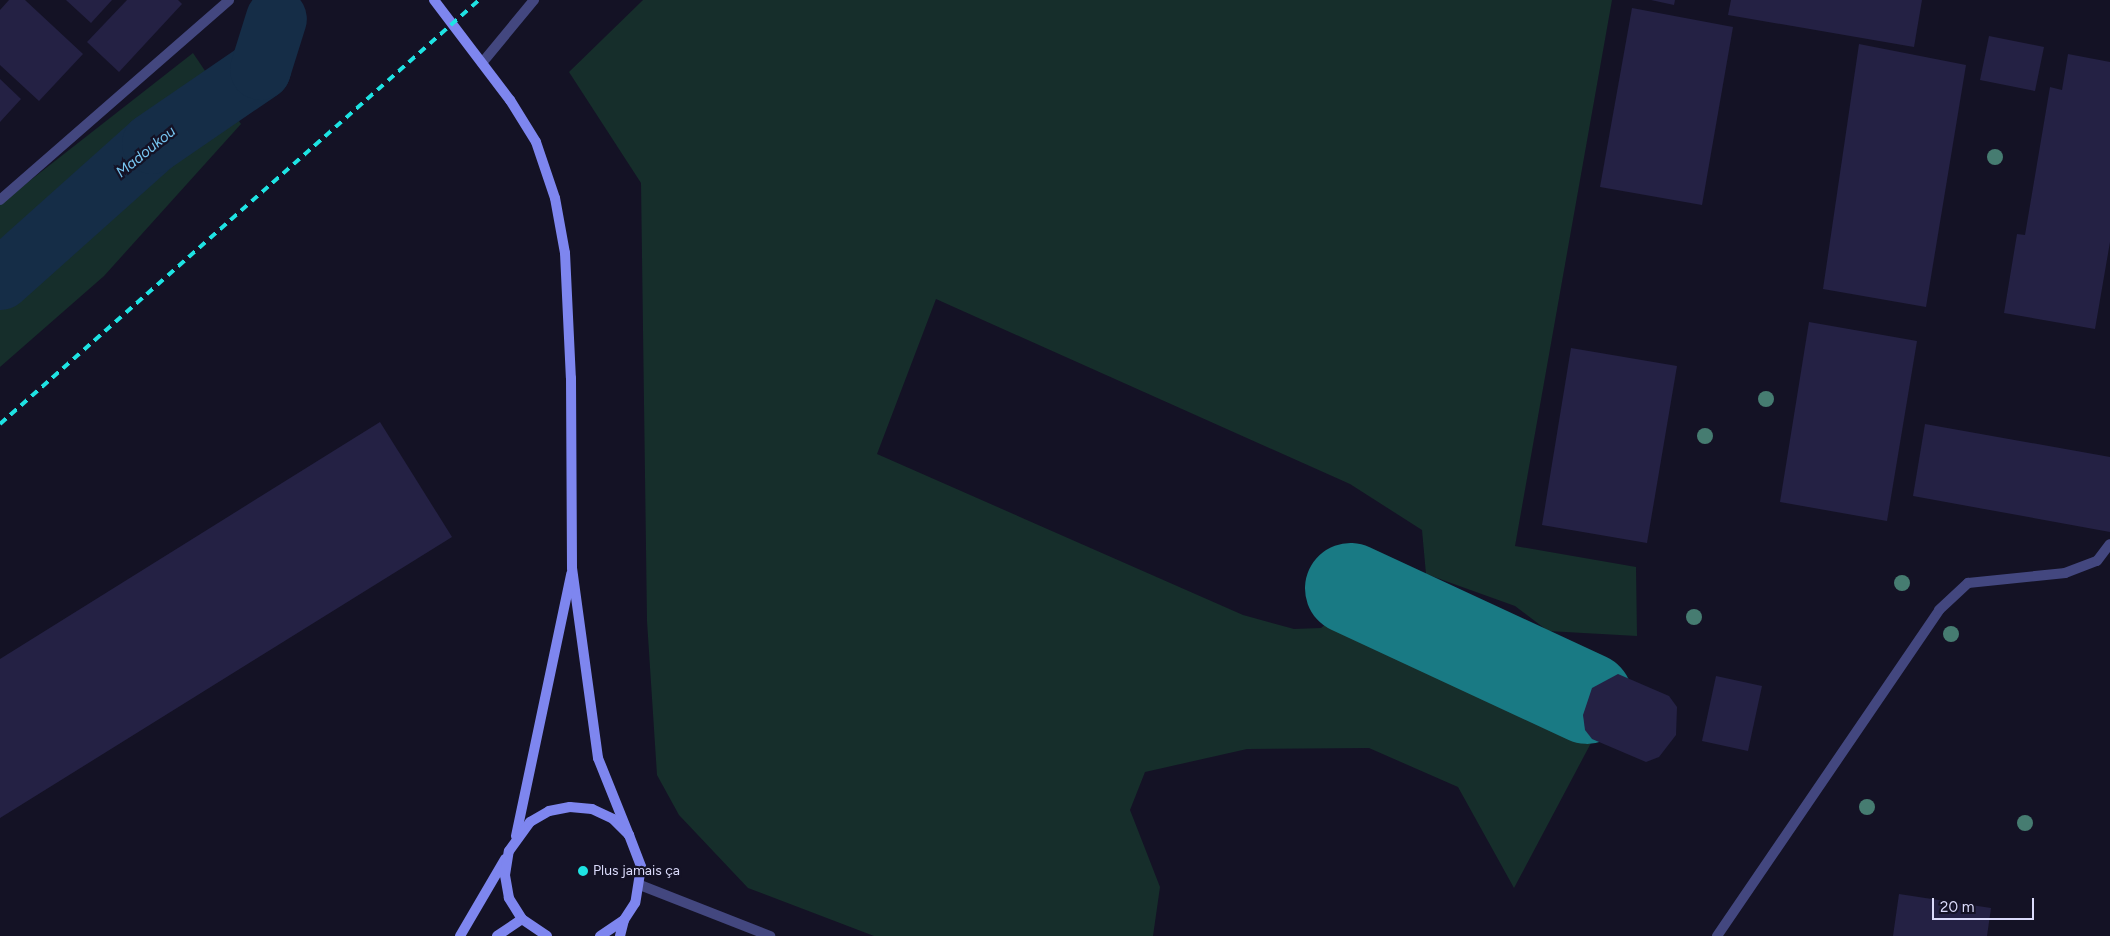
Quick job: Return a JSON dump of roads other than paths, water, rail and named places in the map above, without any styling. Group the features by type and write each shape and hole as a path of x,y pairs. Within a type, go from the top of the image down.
{"main road":[{"path":"434,0 482,63 536,142 555,198 562,235 571,378 572,568 598,758 639,859 640,885 624,920 620,936"},
{"path":"460,936 515,839 572,568"},
{"path":"515,839 530,822 549,811 570,807 592,809 613,819 628,835"},
{"path":"509,851 505,875 509,898 525,922 529,936"},
{"path":"600,936 624,920"},
{"path":"497,936 525,922"},
{"path":"525,922 547,936"}],"street":[{"path":"482,63 534,0"},
{"path":"0,200 225,1"},
{"path":"1717,936 1939,610 1968,583 2065,573 2097,561 2110,544"},
{"path":"640,885 770,936"}],"waterway":[{"name":"Madoukou","path":"0,279 152,143 260,69 276,18"}],"railway":[{"path":"0,424 479,0"}],"place":[{"name":"Plus jamais ça","path":"583,871"}]}
